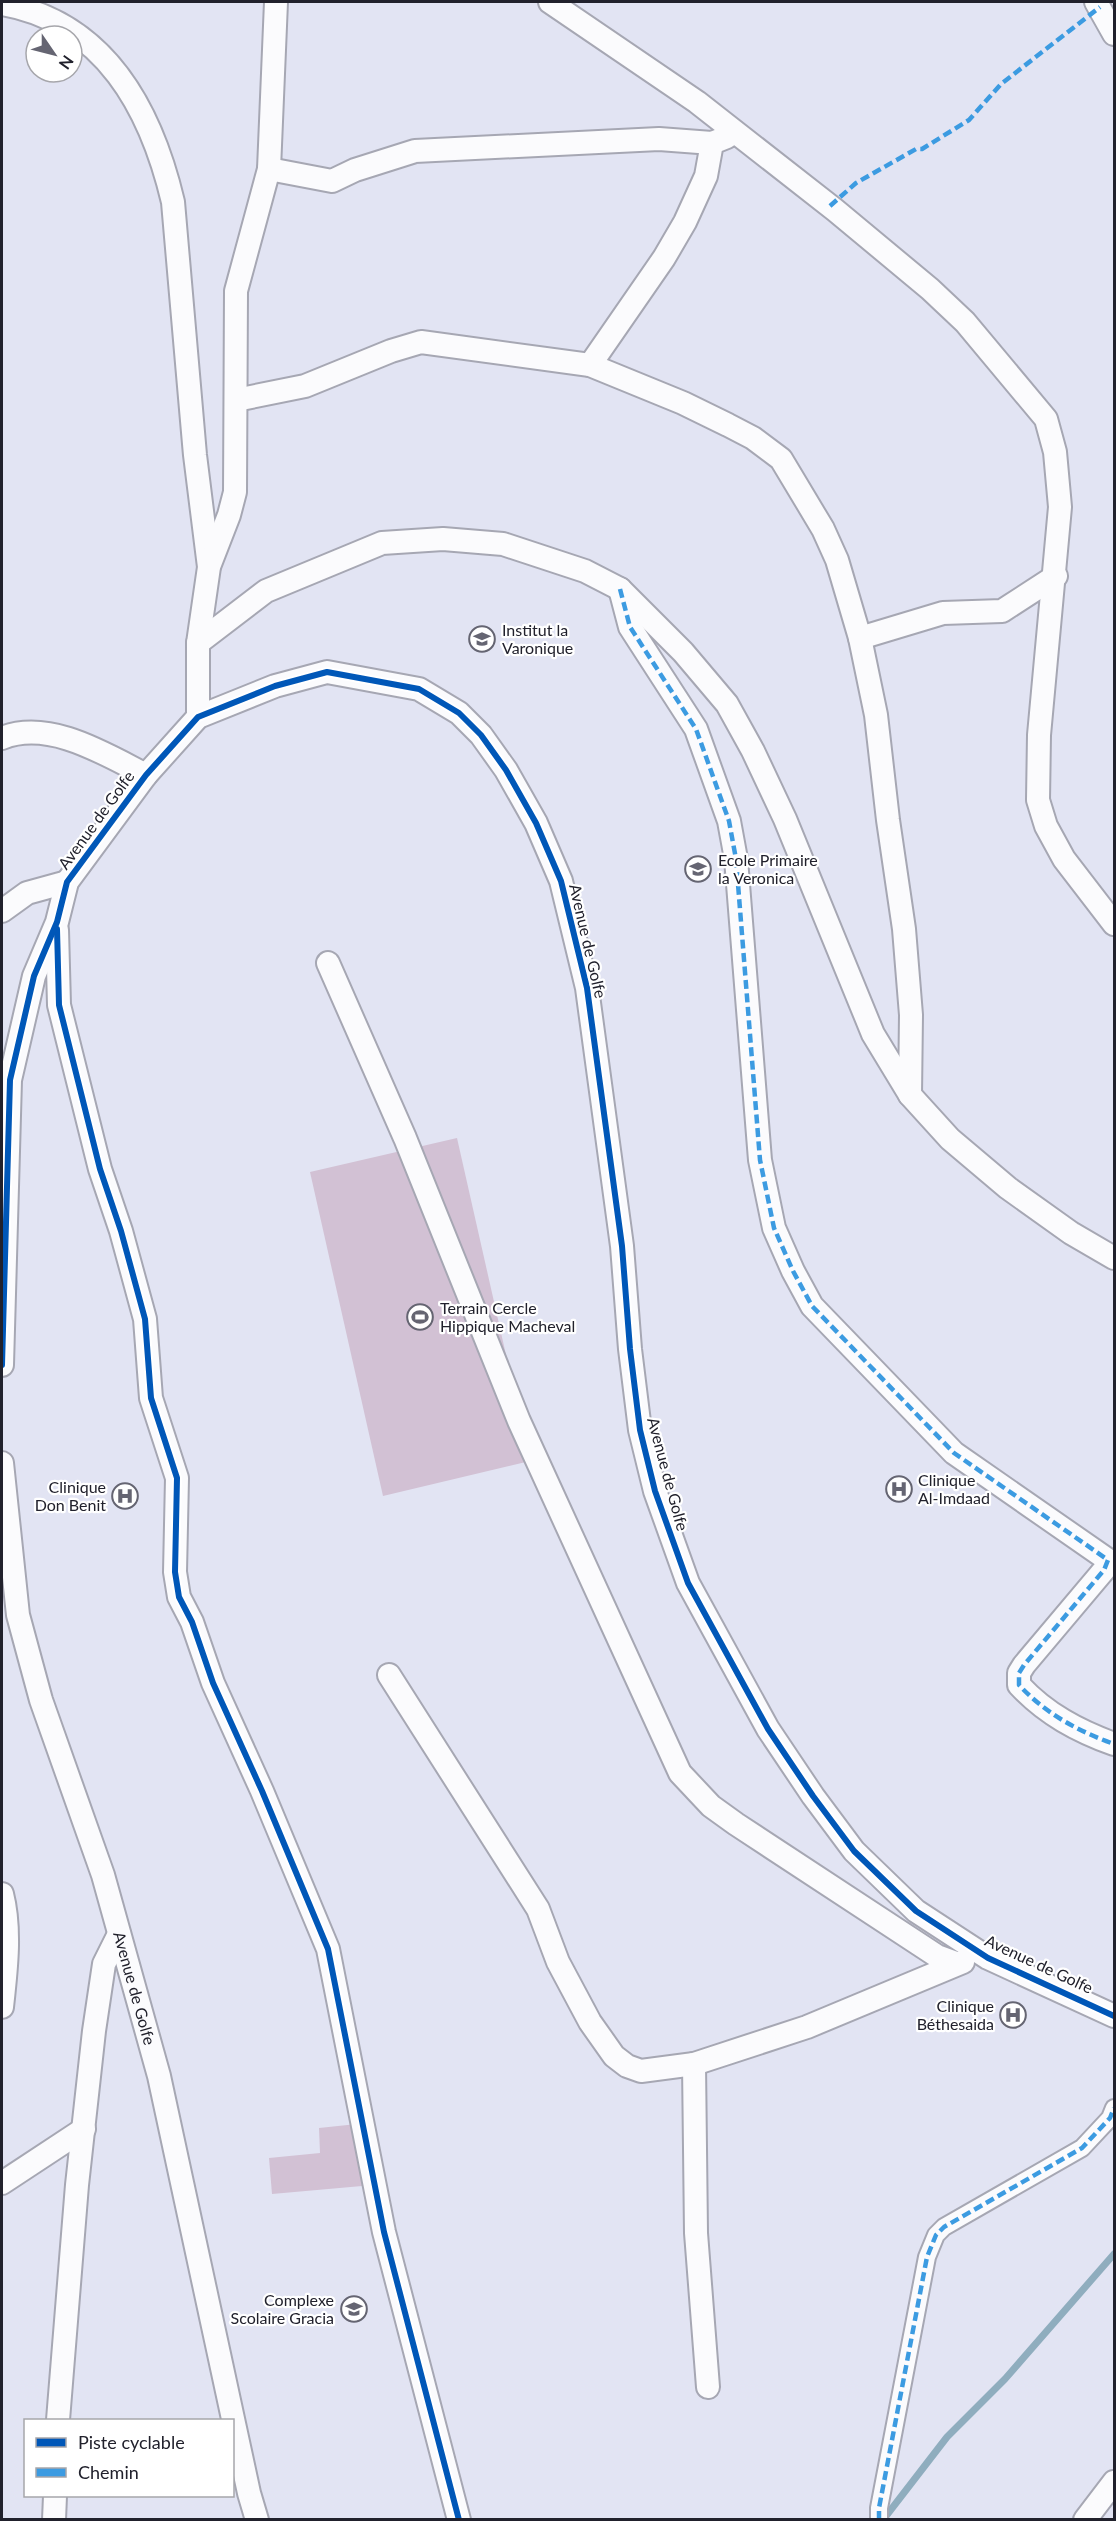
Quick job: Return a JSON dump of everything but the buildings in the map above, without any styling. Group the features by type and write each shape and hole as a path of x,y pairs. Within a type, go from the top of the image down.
{"street":[{"path":"198,717 198,643 209,567 229,515 235,492 236,291 269,169 276,2"},
{"path":"550,2 697,102 735,135 836,210 930,289 965,322 1046,419 1056,452 1060,507 1056,576 1039,735 1038,800 1046,826 1064,858 1114,924"},
{"path":"1096,2 1114,34"},
{"path":"2,4 55,23 90,44 122,76 147,124 164,165 173,202 195,455 209,567"},
{"path":"269,169 332,181 355,170 415,151 659,139 712,142 735,135"},
{"path":"590,365 664,258 685,222 706,176 712,142"},
{"path":"236,400 305,387 391,351 421,342 590,365 719,420 753,438 781,459 823,529 837,560 860,638 876,715 904,929 911,1015 910,1095"},
{"path":"198,643 266,591 382,543 443,539 503,544 585,571 620,589 683,652 726,704 737,723 784,819 873,1034 910,1095 950,1139 1008,1188 1071,1233 1114,1258"},
{"path":"860,638 943,613 1002,611 1056,576"},
{"path":"620,589 630,627 696,729 729,820 736,859 759,1160 774,1228 812,1306 954,1453 1111,1555 1104,1570 1024,1665 1019,1674 1019,1685 1032,1699 1076,1729 1114,1744"},
{"name":"Avenue de Golfe","path":"2,1365 8,1227 10,1080 34,976 57,922 67,882 146,775 198,717 275,686 327,672 419,689 459,713 481,735 506,770 536,823 561,881 587,988 622,1246 630,1349 640,1430 655,1491 688,1582 768,1729 813,1796 854,1851 916,1911 988,1958 1114,2016"},
{"path":"2,738 34,732 59,737 106,755 146,775"},
{"path":"2,911 27,893 67,882"},
{"path":"57,922 59,1005 100,1169 121,1231 145,1319 151,1398 177,1478 175,1572 179,1597 192,1622 213,1683 262,1791 328,1949 384,2232 459,2520"},
{"path":"328,963 405,1138 519,1421 680,1773 711,1806 736,1824 937,1956 956,1964"},
{"name":"Avenue de Golfe","path":"2,1463 18,1615 41,1700 103,1875 159,2076 233,2419"},
{"path":"389,1675 538,1909 558,1962 604,2045 621,2061 641,2071 694,2064 807,2027 956,1964 988,1958"},
{"path":"2,1894 6,1910 5,1981 2,2007"},
{"path":"58,2419 84,2129 104,1964 119,1934"},
{"path":"694,2064 694,2192 708,2387"},
{"path":"878,2517 927,2257 936,2235 944,2227 1082,2148 1110,2118 1114,2108"},
{"path":"2,2183 84,2129"},
{"name":"Avenue de Golfe","path":"234,2424 257,2520"},
{"path":"1085,2520 1114,2482"},
{"path":"54,2520 55,2497"}],"shaded area":[{"name":"Terrain Cercle Hippique Macheval","path":"457,1138 530,1461 383,1496 310,1172"},
{"path":"357,2124 362,2186 272,2194 269,2158 320,2153 319,2128"}],"waterway":[{"path":"883,2520 947,2437 1005,2379 1114,2254"}],"marked path":[{"path":"830,206 856,183 916,149 922,149 969,120 1001,84 1100,7"},
{"path":"620,589 630,627 696,729 729,821 736,859 760,1160 774,1228 812,1306 954,1453 1108,1560 1104,1570 1024,1665 1019,1673 1019,1685 1051,1713 1114,1744"},
{"path":"879,2520 879,2508 927,2257 936,2235 944,2227 1082,2148 1110,2118 1114,2108"}],"cycle path":[{"path":"2,1365 10,1080 34,976 57,922 67,882 146,775 198,717 275,686 327,672 419,689 459,713 481,735 506,770 536,823 561,881 587,988 622,1246 630,1349 640,1430 655,1491 688,1583 768,1729 813,1796 854,1851 916,1911 988,1958 1114,2016"},
{"path":"57,929 59,1005 100,1169 121,1231 145,1319 151,1398 177,1478 175,1572 179,1597 192,1622 213,1683 262,1791 328,1949 384,2232 459,2520"}],"place":[{"name":"Institut la Varonique","path":"482,639"},
{"name":"Ecole Primaire la Veronica","path":"698,869"},
{"name":"Terrain Cercle Hippique Macheval","path":"420,1317"},
{"name":"Clinique Al-Imdaad","path":"899,1489"},
{"name":"Clinique Don Benit","path":"125,1496"},
{"name":"Clinique Béthesaida","path":"1013,2015"},
{"name":"Complexe Scolaire Gracia","path":"354,2309"}]}
